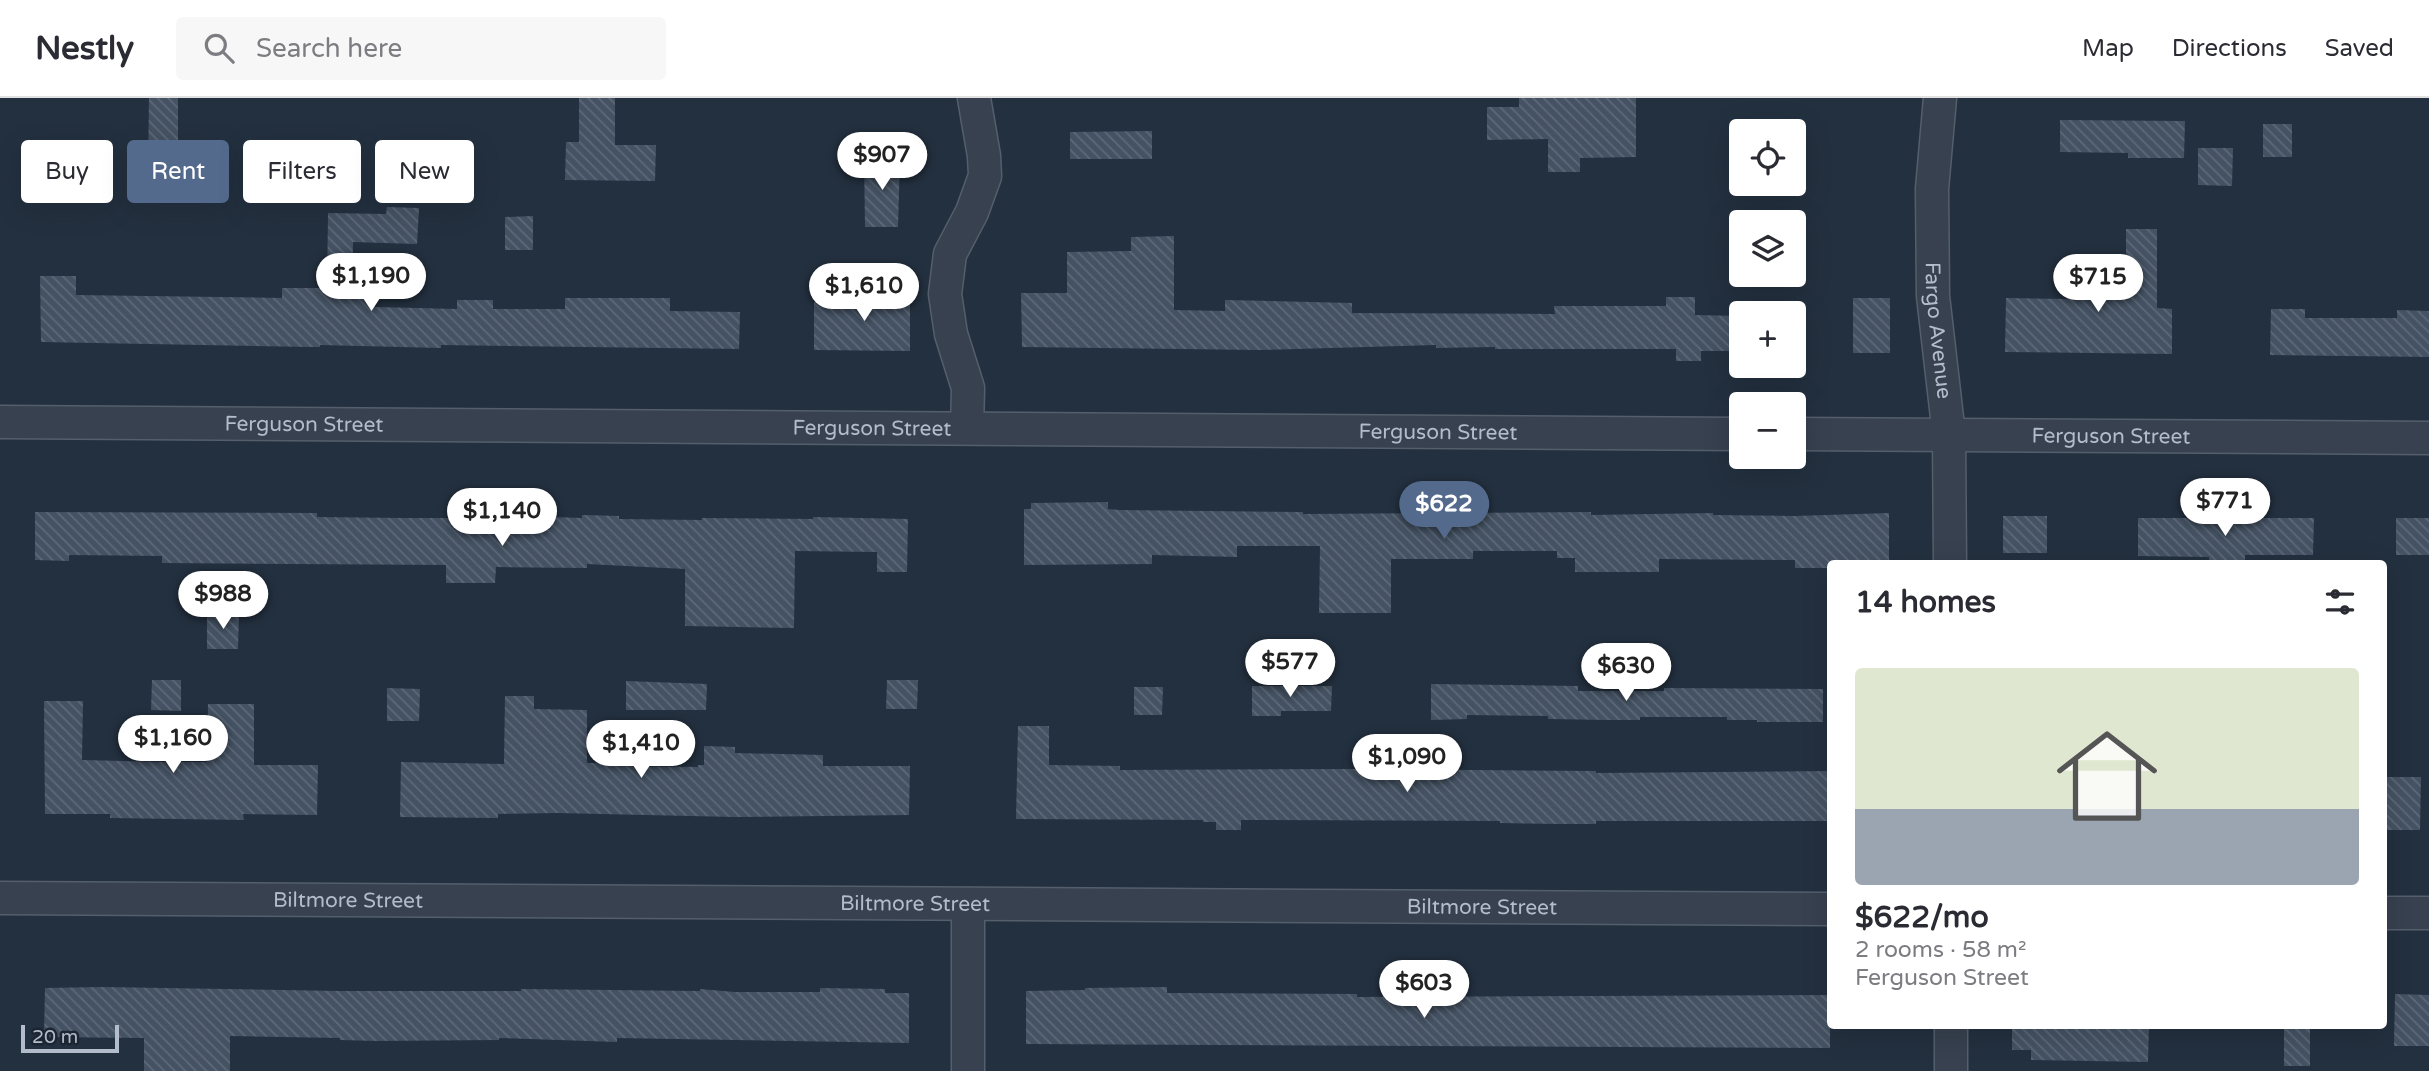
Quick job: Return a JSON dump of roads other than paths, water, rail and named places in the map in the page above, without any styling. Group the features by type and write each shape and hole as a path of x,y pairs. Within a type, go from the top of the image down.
{"street":[{"path":"967,428 968,388 951,334 945,294 950,254 972,212 985,176 974,98"},
{"name":"Fargo Avenue","path":"1940,98 1932,189 1933,296 1949,435 1950,560"},
{"name":"Ferguson Street","path":"0,422 1729,434"},
{"name":"Ferguson Street","path":"1806,434 2429,438"},
{"name":"Biltmore Street","path":"0,898 1827,909"},
{"path":"968,904 968,1071"},
{"path":"2387,913 2429,913"},
{"path":"1951,1029 1951,1071"}]}
